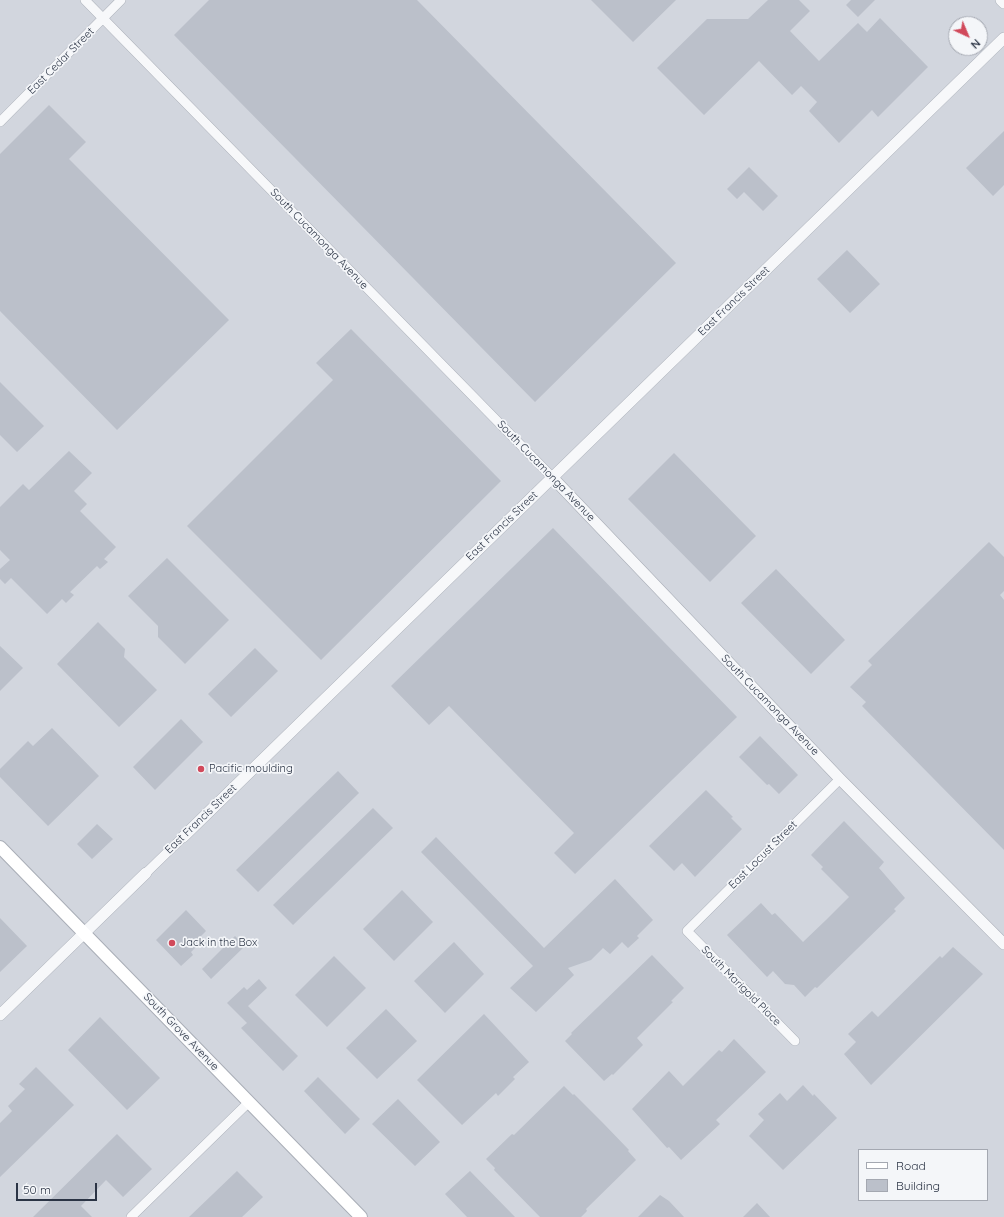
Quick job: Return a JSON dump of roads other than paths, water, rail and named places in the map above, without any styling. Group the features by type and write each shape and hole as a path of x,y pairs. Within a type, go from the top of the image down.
{"main road":[{"name":"South Grove Avenue","path":"0,847 361,1217"}],"street":[{"name":"South Cucamonga Avenue","path":"85,0 552,477 840,779 1004,944"},
{"name":"East Cedar Street","path":"0,122 121,0"},
{"path":"1001,0 1004,3"},
{"name":"East Francis Street","path":"0,1016 1004,38"},
{"name":"East Locust Street","path":"686,931 840,779"},
{"name":"South Marigold Place","path":"686,931 795,1041"},
{"path":"132,1217 249,1102"}],"place":[{"name":"Pacific moulding","path":"201,769"},
{"name":"Jack in the Box","path":"172,943"}]}
